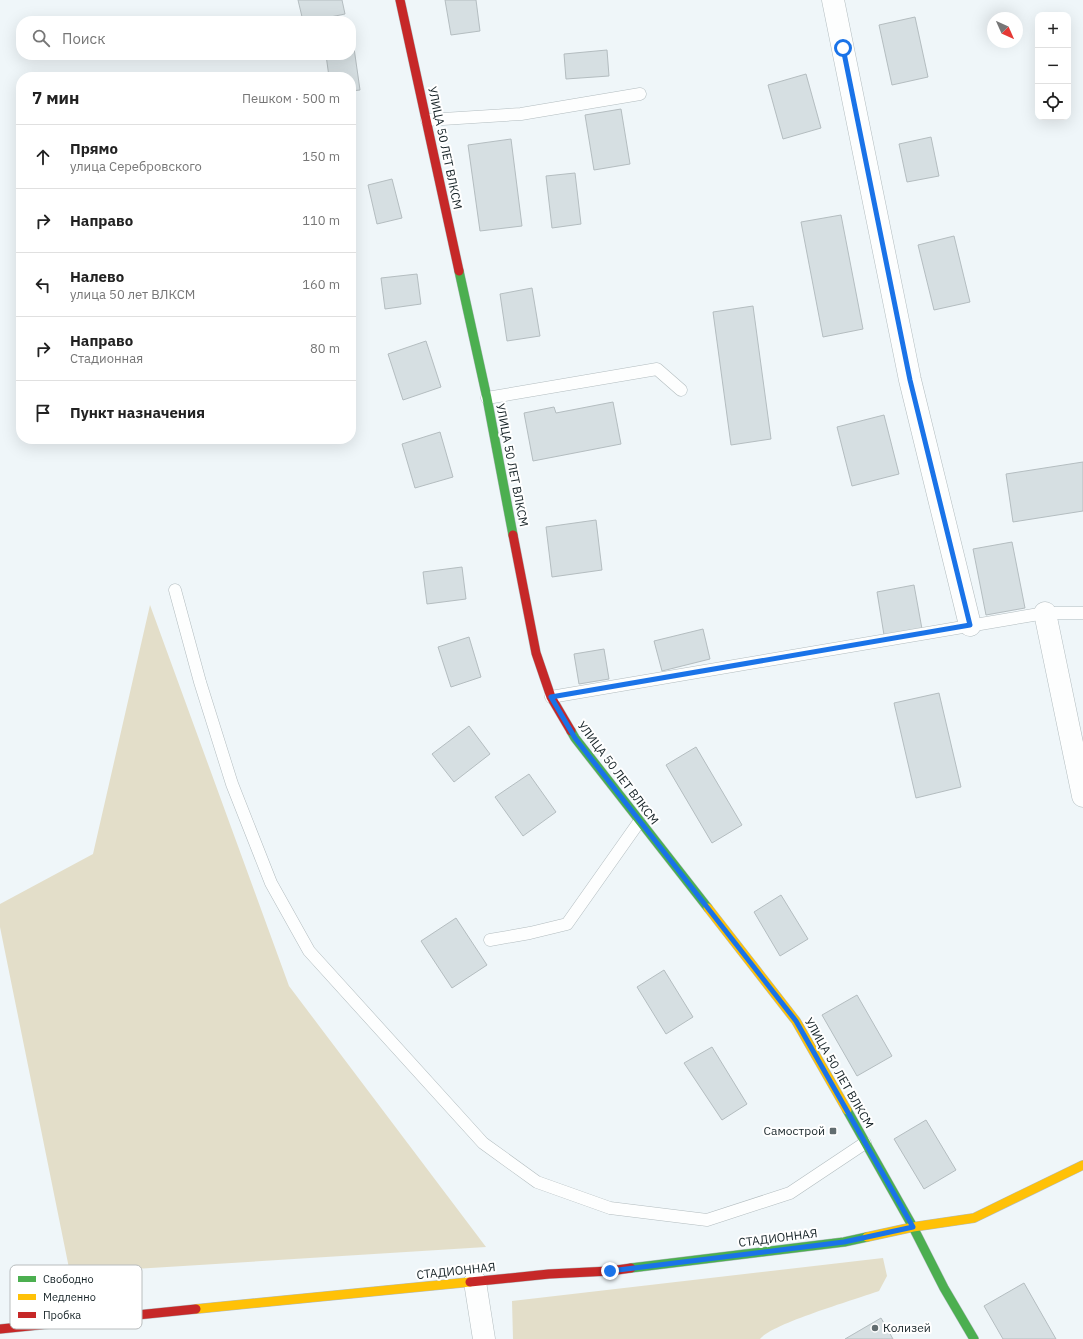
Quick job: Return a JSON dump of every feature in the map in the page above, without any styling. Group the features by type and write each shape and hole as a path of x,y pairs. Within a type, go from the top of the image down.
{"main road":[{"name":"УЛИЦА 50 ЛЕТ ВЛКСМ","path":"400,0 487,398 536,653 551,697 575,738 639,822 796,1021 913,1227 944,1288 974,1339"},
{"name":"СТАДИОННАЯ","path":"142,1315 549,1274 610,1271 844,1242 913,1227 974,1218 1083,1165"},
{"name":"СТАДИОННАЯ","path":"0,1329 10,1328"}],"street":[{"path":"833,0 910,380 970,625"},
{"path":"1045,613 1083,796"},
{"path":"475,1282 484,1339"}],"lane":[{"path":"427,120 521,114 640,94"},
{"path":"487,398 657,369 681,390"},
{"path":"175,590 200,682 232,784 271,883 309,951 483,1143 537,1182 610,1208 707,1220 790,1193 865,1143"},
{"path":"551,697 1045,613 1083,613"},
{"path":"490,940 530,933 567,924 639,822"}],"shaded area":[{"path":"150,605 289,986 486,1247 142,1268 142,1265 68,1265 0,927 0,904 93,854"},
{"path":"883,1258 887,1276 879,1291 797,1319 767,1333 760,1339 513,1339 512,1301"}],"building":[{"path":"298,0 342,0 345,14 335,16 302,16"},
{"path":"445,0 476,0 480,31 451,35"},
{"path":"915,17 928,77 892,85 879,25"},
{"path":"607,50 609,76 566,79 564,54"},
{"path":"327,60 356,60 360,90 356,90 356,72 328,72"},
{"path":"806,74 821,128 783,139 768,85"},
{"path":"621,109 630,164 594,170 585,115"},
{"path":"931,137 939,176 907,182 899,144"},
{"path":"511,139 522,226 480,231 468,145"},
{"path":"575,173 581,224 552,228 546,176"},
{"path":"392,179 402,218 377,224 368,185"},
{"path":"841,215 863,329 823,337 801,222"},
{"path":"954,236 970,302 934,310 918,245"},
{"path":"417,274 421,304 385,309 381,278"},
{"path":"532,288 540,336 507,341 500,294"},
{"path":"753,306 771,439 731,445 713,312"},
{"path":"426,341 441,387 403,400 388,354"},
{"path":"613,402 621,444 533,461 524,413 554,407 556,413"},
{"path":"884,415 899,474 852,486 837,427"},
{"path":"440,432 453,477 415,488 402,444"},
{"path":"1083,462 1083,511 1013,522 1006,474"},
{"path":"596,520 602,570 552,577 546,527"},
{"path":"1012,542 1025,608 986,615 973,549"},
{"path":"462,567 466,599 427,604 423,572"},
{"path":"914,585 922,629 884,635 877,592"},
{"path":"703,629 710,659 662,671 654,641"},
{"path":"469,637 481,677 451,687 438,647"},
{"path":"604,649 609,679 579,684 574,654"},
{"path":"939,693 961,787 916,798 894,703"},
{"path":"469,726 490,754 454,782 432,754"},
{"path":"696,747 742,825 712,843 666,765"},
{"path":"529,774 556,812 523,836 495,797"},
{"path":"781,895 808,939 780,956 754,912"},
{"path":"456,918 487,965 452,988 421,941"},
{"path":"664,970 693,1017 666,1034 637,987"},
{"path":"857,995 892,1056 857,1076 822,1015"},
{"path":"712,1047 747,1104 722,1120 684,1063"},
{"path":"926,1120 956,1170 924,1189 894,1139"},
{"path":"1024,1283 1056,1339 1003,1339 984,1306"},
{"name":"Колизей","path":"881,1318 893,1339 845,1339"}],"traffic: fast":[{"path":"459,271 487,398 513,535"},
{"path":"571,731 708,908"},
{"path":"847,1110 913,1227 944,1288 974,1339"},
{"path":"631,1268 844,1242 867,1237"}],"traffic: slow":[{"path":"708,908 796,1021 847,1110"},
{"path":"867,1237 913,1227 974,1218 1083,1165"},
{"path":"196,1309 470,1282"}],"traffic: jam":[{"path":"400,0 459,271"},
{"path":"513,535 536,653 551,697 571,731"},
{"path":"470,1282 631,1268"},
{"path":"142,1315 196,1309"},
{"path":"0,1329 10,1328"}],"place":[{"name":"Самострой","path":"833,1131"},
{"name":"Колизей","path":"875,1328"}],"route":[{"path":"610,1271 844,1242 913,1227 796,1021 639,822 575,738 551,697 970,625 910,380 843,48"}]}
